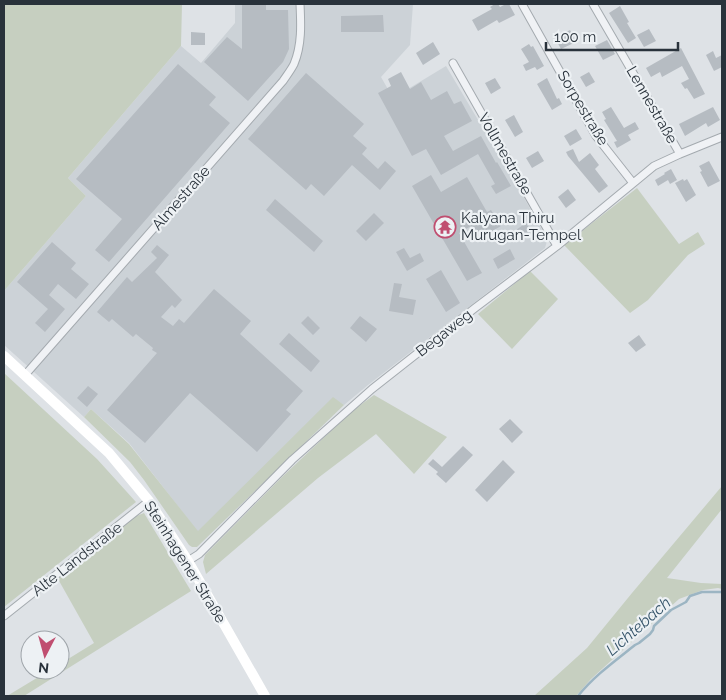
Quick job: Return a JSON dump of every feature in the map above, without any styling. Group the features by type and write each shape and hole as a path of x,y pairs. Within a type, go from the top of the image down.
{"main road":[{"name":"Steinhagener Straße","path":"4,356 109,453 150,501 188,561 265,696"}],"street":[{"name":"Almestraße","path":"25,375 283,81 294,65 299,49 301,28 300,4"},
{"name":"Sorpestraße","path":"522,4 596,136 632,183"},
{"name":"Lennestraße","path":"593,4 680,154"},
{"name":"Vollmestraße","path":"453,62 557,246"},
{"name":"Begaweg","path":"188,561 199,554 292,460 372,389 557,246 654,166 722,137"},
{"name":"Alte Landstraße","path":"4,616 150,501"}],"shaded area":[{"path":"235,4 413,4 410,45 381,77 393,98 446,66 519,189 547,241 545,248 344,405 333,398 198,532 129,443 91,409 84,417 4,345 4,291 86,196 68,178 181,46 201,63 235,23"}],"green space":[{"path":"4,4 182,4 181,46 68,178 86,196 4,291"},
{"path":"637,188 679,244 698,232 705,244 688,255 648,300 630,313 564,245"},
{"path":"530,271 558,299 512,349 478,314"},
{"path":"4,373 97,459 136,502 4,607"},
{"path":"374,395 447,437 414,474 376,434 318,478 206,574 203,562 205,555 282,477 351,412"},
{"path":"333,397 344,405 197,547 189,545 130,462 84,417 91,409 129,444 198,531"},
{"path":"722,486 722,509 667,578 722,584 722,589 703,590 679,599 591,679 576,696 534,696 587,648"},
{"path":"144,513 191,591 70,667 70,658 94,643 58,579 134,517"},
{"path":"33,680 49,680 24,696 7,696"}],"building":[{"path":"242,4 266,4 266,10 288,10 289,49 283,62 248,101 204,62 227,37 242,49"},
{"path":"498,4 500,7 509,4 515,15 499,23 497,20 478,31 472,20 492,9 490,7"},
{"path":"620,6 636,38 628,43 609,13"},
{"path":"383,15 384,32 341,32 341,16"},
{"path":"649,29 656,41 644,47 637,35"},
{"path":"570,30 576,42 561,49 555,38"},
{"path":"191,32 205,33 205,45 191,45"},
{"path":"607,40 615,54 603,60 595,46"},
{"path":"433,42 440,54 423,65 416,53"},
{"path":"529,44 531,47 533,46 544,66 537,70 535,67 526,71 523,65 529,62 521,49"},
{"path":"681,48 705,94 694,99 687,88 685,89 681,83 689,79 682,66 662,77 660,72 651,77 646,68"},
{"path":"713,51 716,58 722,55 722,67 714,71 706,55"},
{"path":"178,64 216,97 209,105 230,123 109,262 95,250 122,219 76,179"},
{"path":"401,72 410,89 421,82 431,100 447,91 454,104 461,101 472,121 444,136 453,151 481,136 511,186 496,194 491,186 495,184 478,154 441,175 426,149 412,156 378,93 391,86 388,79"},
{"path":"589,72 595,82 586,87 580,77"},
{"path":"306,73 364,124 353,136 367,148 362,154 378,169 385,161 396,171 380,190 352,165 324,196 311,184 306,190 248,139"},
{"path":"495,78 501,88 491,94 485,83"},
{"path":"547,78 557,99 559,98 562,104 552,110 537,84"},
{"path":"611,107 624,128 635,122 639,129 628,135 631,140 617,148 614,142 617,141 604,120 606,119 602,112"},
{"path":"713,107 720,120 708,127 706,123 685,136 679,124"},
{"path":"514,115 523,132 515,137 505,120"},
{"path":"576,129 582,139 570,146 564,136"},
{"path":"573,149 579,162 590,153 599,165 595,169 608,186 599,193 568,156 566,152"},
{"path":"538,151 544,161 532,168 526,158"},
{"path":"709,161 720,181 708,187 699,166"},
{"path":"671,169 677,180 670,184 668,180 658,186 655,180"},
{"path":"431,175 441,192 467,177 487,212 491,210 501,226 479,239 471,226 459,233 482,273 467,281 412,186"},
{"path":"683,179 684,181 687,179 696,195 686,202 675,183"},
{"path":"568,189 576,200 566,208 558,197"},
{"path":"275,199 323,241 314,252 266,210"},
{"path":"374,213 384,223 366,241 356,231"},
{"path":"526,223 532,234 523,240 516,230"},
{"path":"52,242 76,263 71,269 89,284 76,299 58,284 49,295 65,309 45,332 35,323 48,309 17,282"},
{"path":"157,245 169,255 155,272 182,300 175,308 172,305 161,317 173,326 179,319 184,323 214,289 251,321 240,334 303,391 286,410 291,414 257,452 190,393 145,443 107,410 157,353 136,334 133,337 112,319 109,322 97,312 127,277 132,282 157,258 151,252"},
{"path":"404,248 410,258 420,253 424,261 407,271 396,252"},
{"path":"510,249 515,259 498,269 493,259"},
{"path":"441,270 460,303 446,312 426,279"},
{"path":"394,283 402,284 399,297 416,300 413,315 389,311"},
{"path":"308,316 320,328 313,335 301,323"},
{"path":"360,316 377,329 366,342 350,328"},
{"path":"289,333 320,361 311,372 279,344"},
{"path":"639,335 646,345 636,352 628,343"},
{"path":"88,386 98,394 87,407 77,398"},
{"path":"510,419 523,432 512,443 499,429"},
{"path":"463,446 473,455 446,483 436,474 438,472 428,464 433,459 442,467"},
{"path":"503,460 515,472 487,502 475,490"}],"waterway":[{"name":"Lichtebach","path":"578,696 598,675 650,634 654,626 671,610 686,602 690,596 702,592 722,592"}],"place":[{"name":"Kalyana Thiru Murugan-Tempel","path":"445,227"}]}
